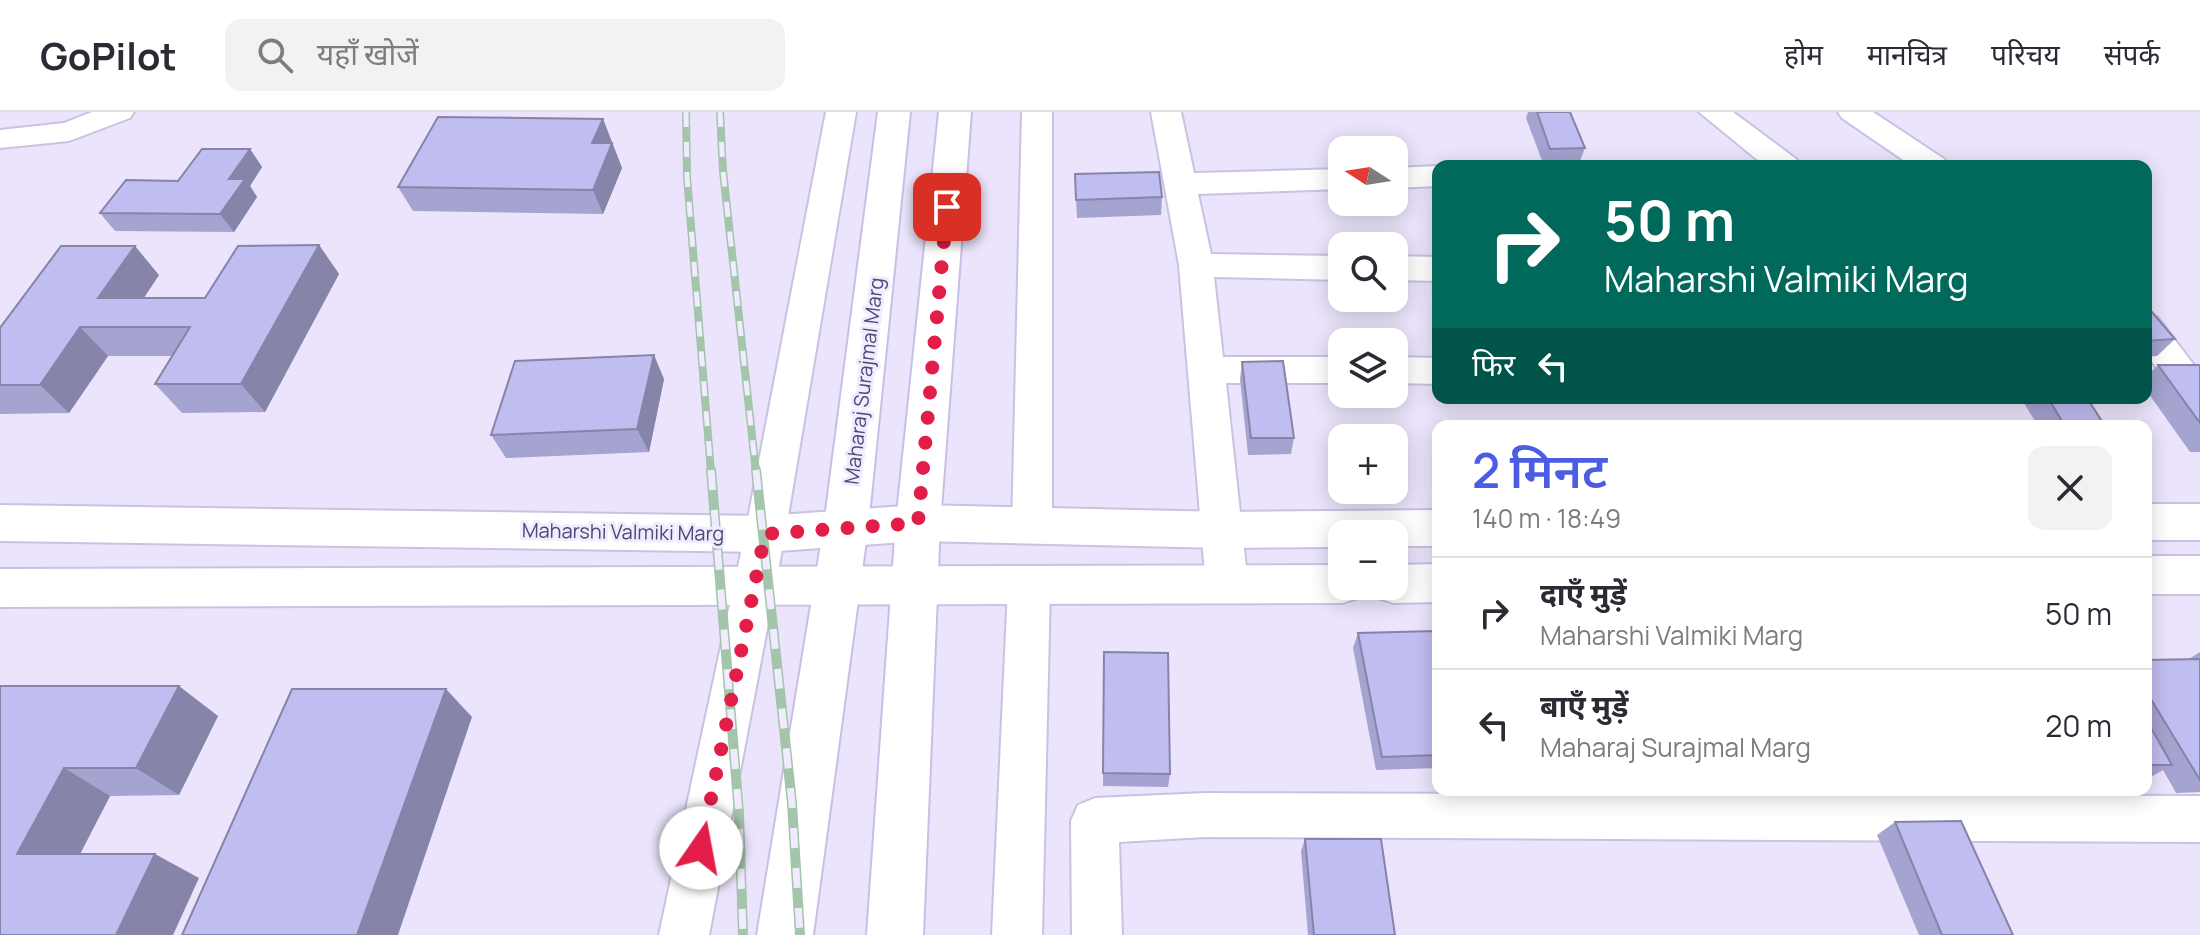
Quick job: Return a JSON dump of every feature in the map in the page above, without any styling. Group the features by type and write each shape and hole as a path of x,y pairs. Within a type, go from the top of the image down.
{"street":[{"path":"0,139 69,132 119,112"},
{"path":"684,935 765,534 841,112"},
{"name":"Maharaj Surajmal Marg","path":"785,935 846,526 894,112"},
{"path":"895,935 917,585 918,523 955,112"},
{"path":"1032,527 1037,112"},
{"path":"1166,112 1196,265 1227,586"},
{"path":"1714,112 1777,160"},
{"path":"1853,112 1924,160"},
{"path":"1408,177 1432,176"},
{"path":"1179,184 1328,179"},
{"path":"1196,265 1328,268"},
{"path":"1408,268 1432,269"},
{"path":"2152,338 2176,382"},
{"path":"1207,370 1328,370"},
{"path":"1408,370 1432,371"},
{"path":"2152,522 2200,522"},
{"name":"Maharshi Valmiki Marg","path":"0,523 765,534 918,523 1223,530 1432,528"},
{"path":"211,588 245,527"},
{"path":"2152,575 2200,575"},
{"path":"1408,584 1432,583"},
{"path":"0,588 754,589 917,585 1029,588 1328,584"},
{"path":"1017,935 1029,588"},
{"path":"1097,935 1095,821 1205,815 2200,819"}],"building":[{"path":"1537,112 1570,112 1585,148 1550,149"},
{"path":"438,117 603,119 592,143 612,143 593,190 398,187"},
{"path":"202,149 250,149 229,179 245,179 220,214 100,213 126,180 178,181"},
{"path":"1159,172 1162,197 1076,200 1075,174"},
{"path":"319,245 241,384 155,384 190,327 80,327 40,385 0,385 0,328 61,246 135,246 98,298 205,298 238,246"},
{"path":"2152,312 2175,339 2152,341"},
{"path":"654,355 637,429 491,435 515,361"},
{"path":"1283,361 1294,438 1251,438 1242,362"},
{"path":"2158,365 2200,365 2200,423"},
{"path":"2052,404 2091,404 2101,420 2061,420"},
{"path":"1432,631 1432,755 1382,757 1358,633"},
{"path":"1104,652 1168,653 1170,774 1103,773"},
{"path":"2200,659 2200,780 2152,701 2152,660"},
{"path":"0,686 179,686 136,768 64,768 17,854 155,854 116,935 0,935"},
{"path":"292,689 446,689 357,935 182,935"},
{"path":"2152,730 2172,765 2152,765"},
{"path":"1961,821 2013,935 1942,935 1895,822"},
{"path":"1305,839 1381,839 1395,935 1314,935"}],"railway":[{"path":"686,112 687,177 711,472"},
{"path":"720,112 723,171 756,472"},
{"path":"711,470 739,814 743,935"},
{"path":"756,470 792,803 800,935"}],"route":[{"path":"701,848 765,534 918,523 947,207"}]}
